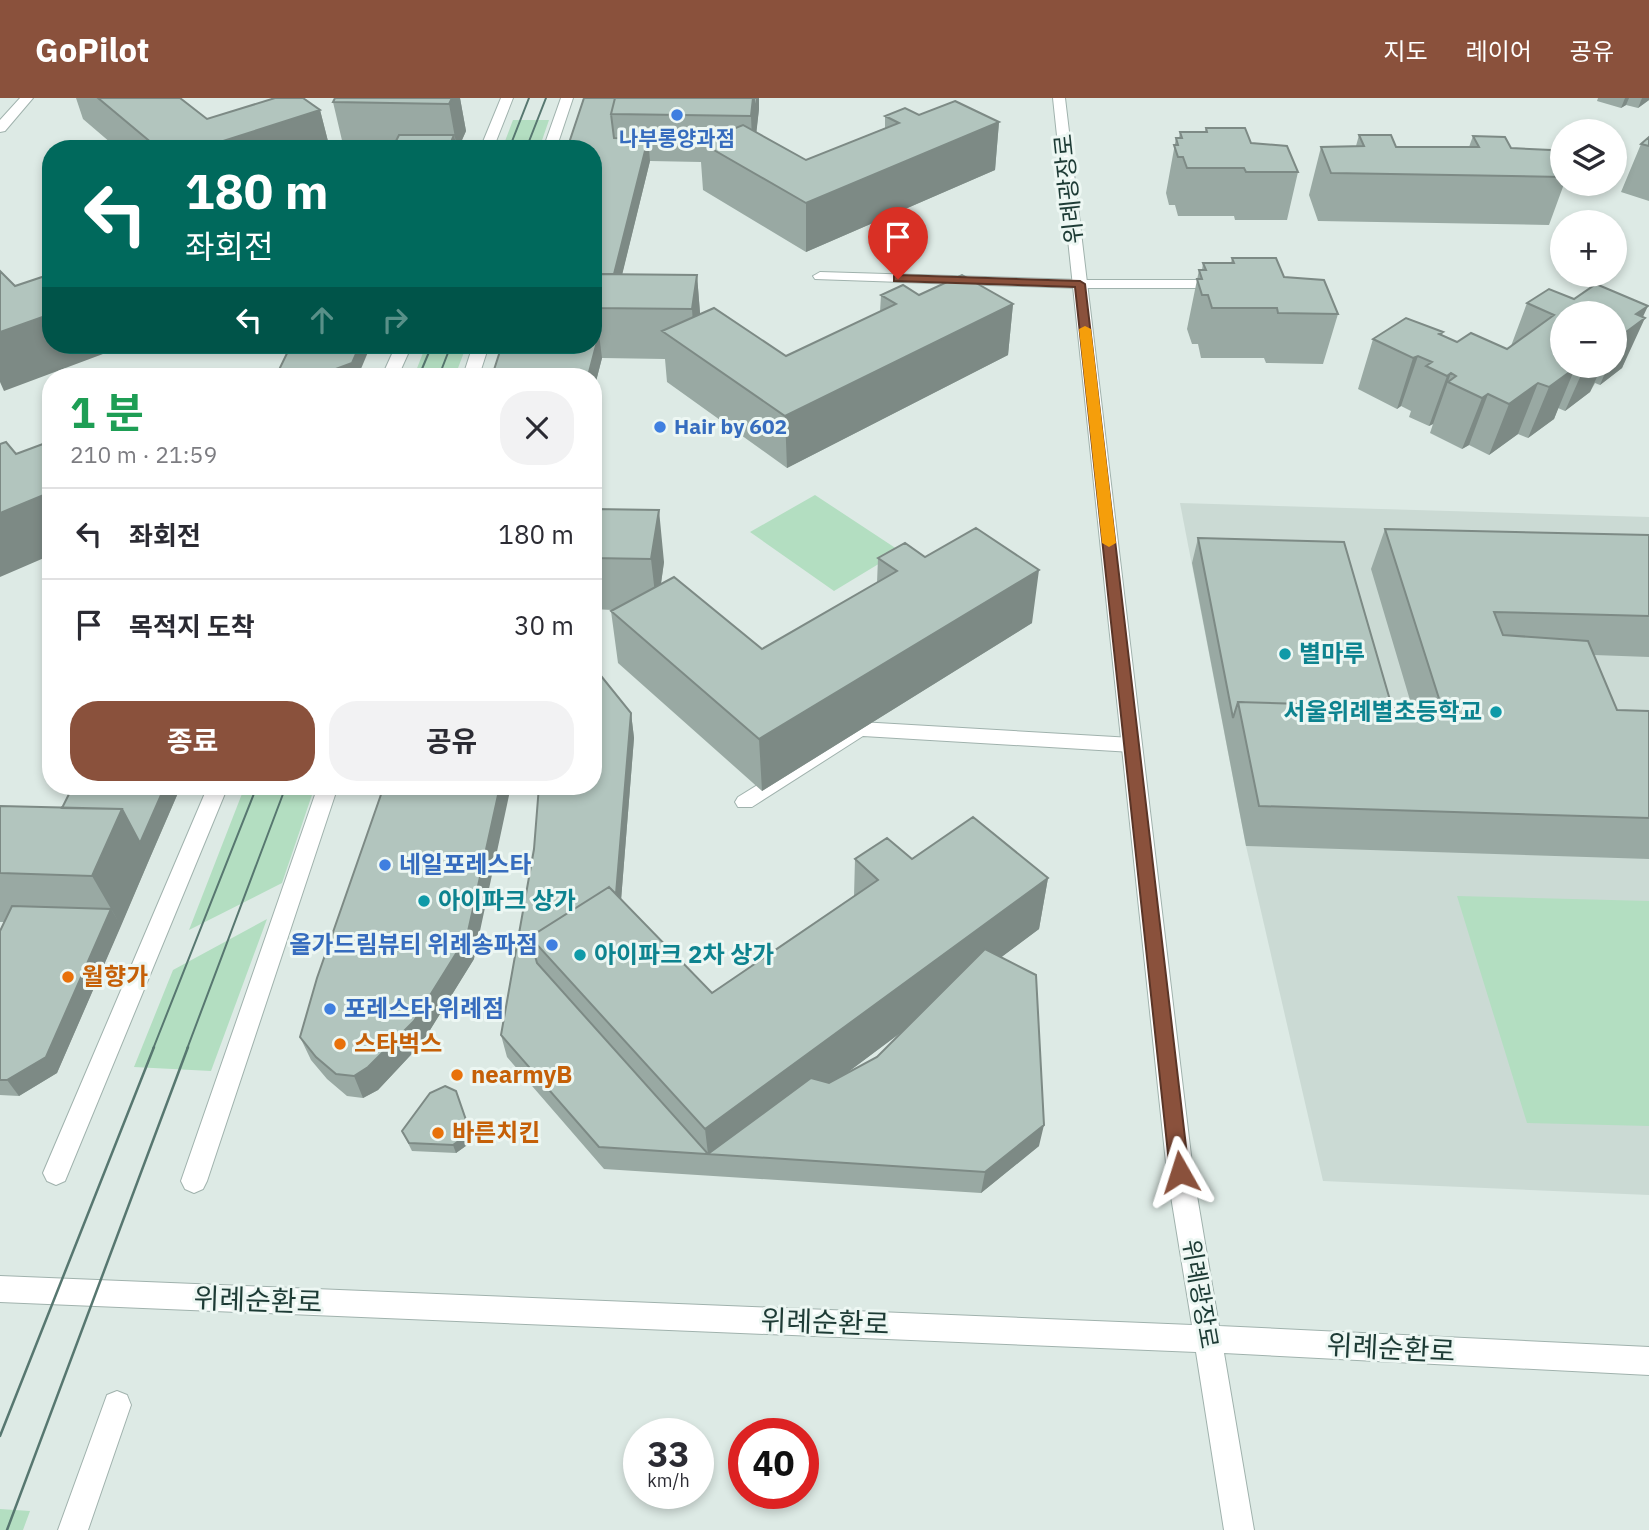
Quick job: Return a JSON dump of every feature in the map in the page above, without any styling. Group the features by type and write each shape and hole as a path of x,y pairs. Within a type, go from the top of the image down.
{"street":[{"path":"0,128 27,98"},
{"path":"490,140 507,98"},
{"path":"552,140 567,98"},
{"name":"위례광장로","path":"1059,98 1180,1172 1239,1530"},
{"path":"56,1173 214,795"},
{"path":"194,1181 325,795"},
{"name":"위례순환로","path":"0,1289 1208,1339 1649,1361"},
{"path":"73,1530 117,1405"}],"lane":[{"path":"820,276 1080,284 1233,284"},
{"path":"745,803 860,729 1132,745"}],"shaded area":[{"path":"1180,503 1649,517 1649,1195 1323,1181 1246,846"}],"green space":[{"path":"513,120 549,120 542,140 505,140"},
{"path":"423,354 463,354 458,368 417,368"},
{"path":"815,495 900,551 834,591 750,532"},
{"path":"242,795 312,795 282,883 189,930"},
{"path":"1457,896 1649,901 1649,1126 1527,1123"},
{"path":"267,919 211,1071 134,1067 173,970"},
{"path":"0,1509 30,1511 23,1530 0,1530"}],"building":[{"path":"98,98 180,98 207,119 275,98 303,98 320,110 226,140 148,140"},
{"path":"335,98 452,98 449,104 333,102"},
{"path":"584,98 615,98 611,114 614,138 648,139 614,274 602,274 602,140 570,140"},
{"path":"615,98 753,98 751,116 611,114"},
{"path":"955,101 999,122 806,203 700,142 743,125 806,160 899,123 885,116 905,108 919,115"},
{"path":"1206,128 1245,128 1251,143 1287,146 1298,172 1187,168 1183,157 1178,157 1174,145 1178,145 1176,138 1182,138 1180,132 1207,132"},
{"path":"399,135 454,135 452,140 396,140"},
{"path":"1359,135 1391,135 1396,147 1479,147 1473,136 1505,137 1511,148 1550,150 1550,177 1331,173 1321,147 1364,146"},
{"path":"1649,137 1649,146 1641,144"},
{"path":"1232,258 1276,258 1284,277 1324,280 1338,314 1278,313 1277,308 1212,308 1208,295 1202,295 1197,279 1202,279 1199,270 1206,270 1203,263 1234,263"},
{"path":"0,271 15,286 42,277 42,317 0,332"},
{"path":"602,274 697,275 692,309 602,308"},
{"path":"962,275 1013,304 785,416 662,331 714,308 786,356 896,304 881,295 903,285 919,295"},
{"path":"1592,287 1603,287 1648,306 1636,314 1645,318 1627,331 1627,301 1550,301 1550,313 1527,303 1549,289 1574,299"},
{"path":"1406,318 1443,332 1439,334 1457,342 1471,333 1507,349 1550,318 1550,378 1561,378 1549,387 1538,383 1509,404 1488,394 1482,398 1448,382 1456,376 1451,373 1447,376 1426,366 1432,362 1418,356 1413,358 1373,339"},
{"path":"287,354 356,354 352,363 339,368 280,368"},
{"path":"499,354 594,354 590,368 495,368"},
{"path":"6,442 16,454 42,444 42,496 0,513 0,444"},
{"path":"602,509 659,510 651,559 602,558"},
{"path":"976,528 1039,570 759,739 611,611 674,577 762,649 897,571 878,558 905,543 925,557"},
{"name":"서울위례별초등학교","path":"1385,529 1649,535 1649,616 1494,612 1503,635 1588,641 1617,710 1649,711 1649,818 1259,806 1238,702 1442,708"},
{"name":"별마루","path":"1198,538 1344,542 1392,707 1238,702 1233,718"},
{"name":"아이파크 2차 상가","path":"602,677 631,713 616,894 609,887 530,937 537,963 708,1154 811,1078 829,1083 877,1057 985,949 1036,975 1044,1125 985,1172 599,1147 501,1035 534,849 538,795 602,795"},
{"path":"68,795 161,795 140,843 122,809 62,808"},
{"name":"아이파크 상가","path":"381,795 498,795 467,936 414,1021 368,1067 354,1076 336,1074 316,1057 300,1037 317,978"},
{"path":"0,806 122,809 92,876 0,873"},
{"path":"973,817 1048,878 705,1129 530,937 609,887 712,993 878,880 855,859 887,838 912,859"},
{"path":"12,906 111,909 46,1057 7,1080 0,1080 0,931"},
{"path":"445,1086 456,1091 466,1120 467,1135 453,1145 409,1143 402,1131 430,1093"}],"tram line":[{"path":"513,140 529,98"},
{"path":"530,140 546,98"},
{"path":"422,368 428,354"},
{"path":"442,368 448,354"},
{"path":"153,1049 253,795"},
{"path":"187,1049 283,795"},
{"path":"0,1436 154,1047"},
{"path":"7,1530 188,1047"}],"slow traffic":[{"path":"1085,329 1109,543"}],"place":[{"name":"나부롱양과점","path":"677,115"},
{"name":"Hair by 602","path":"660,427"},
{"name":"별마루","path":"1285,654"},
{"name":"서울위례별초등학교","path":"1496,712"},
{"name":"네일포레스타","path":"385,865"},
{"name":"아이파크 상가","path":"424,901"},
{"name":"올가드림뷰티 위례송파점","path":"552,945"},
{"name":"아이파크 2차 상가","path":"580,955"},
{"name":"월향가","path":"68,977"},
{"name":"포레스타 위례점","path":"330,1009"},
{"name":"스타벅스","path":"340,1044"},
{"name":"nearmyB","path":"457,1075"},
{"name":"바른치킨","path":"438,1133"}],"route":[{"path":"898,279 1080,284 1180,1172"}]}
